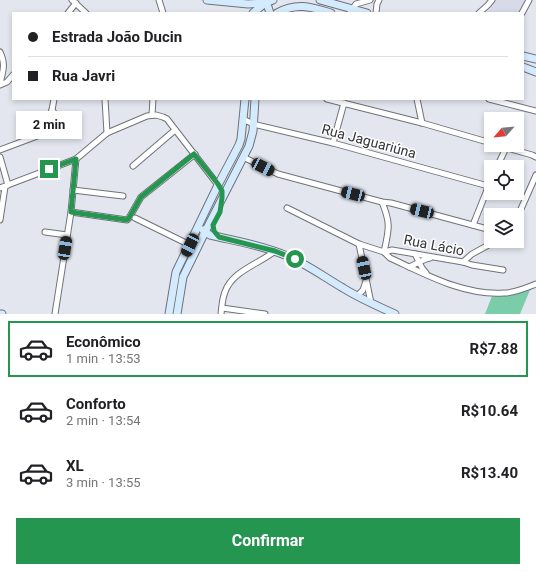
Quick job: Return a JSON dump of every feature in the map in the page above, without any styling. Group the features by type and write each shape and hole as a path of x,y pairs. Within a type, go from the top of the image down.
{"main road":[{"path":"207,0 248,4 265,3"},
{"path":"253,12 265,3 273,0"},
{"path":"320,0 351,11"},
{"path":"265,3 270,12"},
{"path":"248,4 252,12"},
{"path":"279,12 292,6 314,8 328,12"},
{"path":"524,56 536,59"},
{"path":"524,67 536,72"},
{"path":"169,314 176,272 218,184 239,145 241,139 245,100"},
{"path":"177,314 183,277 252,136 255,100"},
{"path":"218,184 222,191 222,198 220,212 213,225 214,231 219,237"},
{"path":"201,221 200,227 204,232 275,251 287,256 302,263 357,296 395,314"}],"street":[{"path":"160,0 163,12"},
{"path":"351,11 356,4 370,0"},
{"path":"376,12 379,0"},
{"path":"480,12 492,0"},
{"path":"523,12 529,0"},
{"path":"69,12 74,2 85,12"},
{"path":"0,52 3,58 4,66 0,84"},
{"path":"0,84 6,82 12,76"},
{"path":"48,132 54,100"},
{"path":"105,100 106,133"},
{"path":"152,115 153,100"},
{"path":"330,100 422,123 484,141"},
{"path":"416,100 422,123"},
{"path":"493,100 536,112"},
{"path":"333,143 344,104"},
{"path":"0,150 58,128 61,124 60,120 52,110"},
{"path":"4,187 76,159 106,133 152,115 167,119 218,184"},
{"name":"Rua Jaguariúna","path":"243,119 253,124 333,143 484,185"},
{"path":"133,166 175,130"},
{"path":"521,152 536,157"},
{"path":"71,212 127,220 141,197 194,154"},
{"path":"0,157 4,187 0,220"},
{"path":"243,157 278,174 484,228"},
{"path":"55,314 71,212 76,159"},
{"path":"521,208 536,175"},
{"path":"73,190 124,196"},
{"path":"474,225 484,197"},
{"path":"382,202 389,227 389,234 384,252"},
{"path":"287,208 359,244 384,252 390,258 409,267 459,287 489,293 511,292 536,284"},
{"path":"135,218 190,245"},
{"path":"45,232 67,235"},
{"path":"359,244 371,303"},
{"path":"463,262 472,254 484,248"},
{"name":"Rua Lácio","path":"384,252 392,250 503,270"},
{"path":"221,314 226,289 230,282 235,277 268,257 275,251"},
{"path":"414,254 427,274"},
{"path":"409,267 426,258 433,257"},
{"path":"357,296 363,290 367,280"},
{"path":"222,308 265,314"}],"shaded area":[{"path":"496,0 525,0 519,12 487,12"}],"green space":[{"path":"530,290 520,314 485,314 492,296 507,296"}],"route":[{"path":"49,169 76,159 71,212 127,220 141,197 194,154 222,191 220,212 213,225 214,231 219,237 275,251 295,259"}]}
